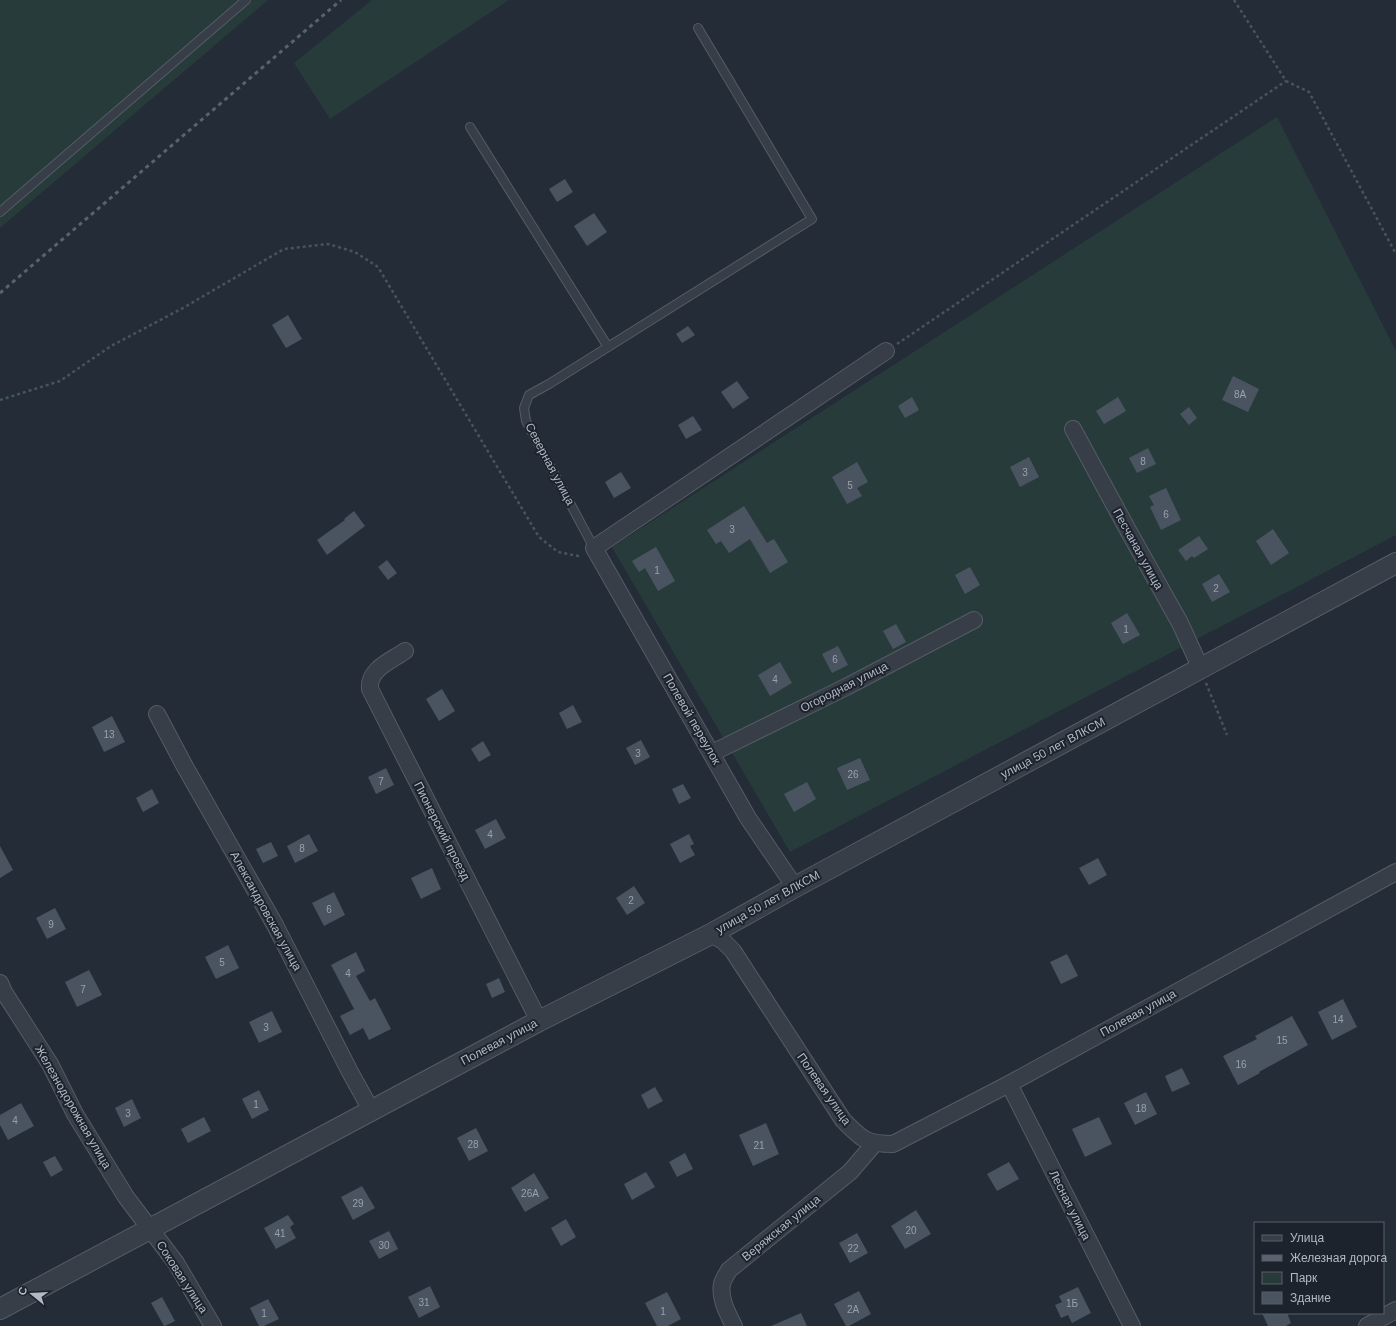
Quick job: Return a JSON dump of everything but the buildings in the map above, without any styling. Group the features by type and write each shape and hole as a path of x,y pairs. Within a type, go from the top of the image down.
{"street":[{"path":"594,548 886,351"},
{"name":"Песчаная улица","path":"1074,429 1180,623 1201,669"},
{"name":"Полевой переулок","path":"594,548 748,818 795,887"},
{"name":"улица 50 лет ВЛКСМ","path":"711,934 795,887 1396,563"},
{"name":"Огородная улица","path":"712,753 846,687 974,620"},
{"name":"Пионерский проезд","path":"405,651 372,675 370,689 539,1021"},
{"name":"Александровская улица","path":"157,714 184,765 276,925 350,1072 371,1110"},
{"name":"Полевая улица","path":"150,1228 539,1021 711,934 723,941 733,950 843,1120 861,1138 875,1143 892,1144 1009,1084 1396,872"},
{"name":"Железнодорожная улица","path":"0,983 4,992 50,1064 75,1114 126,1197 150,1228"},
{"name":"Лесная улица","path":"1009,1084 1132,1326"},
{"name":"Веряжская улица","path":"734,1326 727,1312 722,1296 722,1283 729,1270 850,1172 875,1143"},
{"path":"0,1309 150,1228"},
{"name":"Соковая улица","path":"150,1228 176,1263 213,1326"},
{"path":"1367,1326 1396,1310"}],"lane":[{"path":"0,212 246,0"},
{"name":"Северная улица","path":"594,548 526,420 524,408 529,395 608,348 812,219 698,28"},
{"path":"470,127 608,348"}],"path":[{"path":"1234,0 1286,81 1309,92 1396,254"},
{"path":"886,351 1286,81"},
{"path":"0,400 60,381 111,346 183,308 284,249 328,244 355,252 378,267 539,537 558,552 578,556 594,548"},
{"path":"1201,669 1227,735"}],"green space":[{"path":"0,0 268,0 0,228"},
{"path":"372,0 509,0 330,119 294,63"},
{"path":"1277,117 1396,351 1396,535 790,852 612,547"}],"railway":[{"path":"0,293 341,0"}]}
